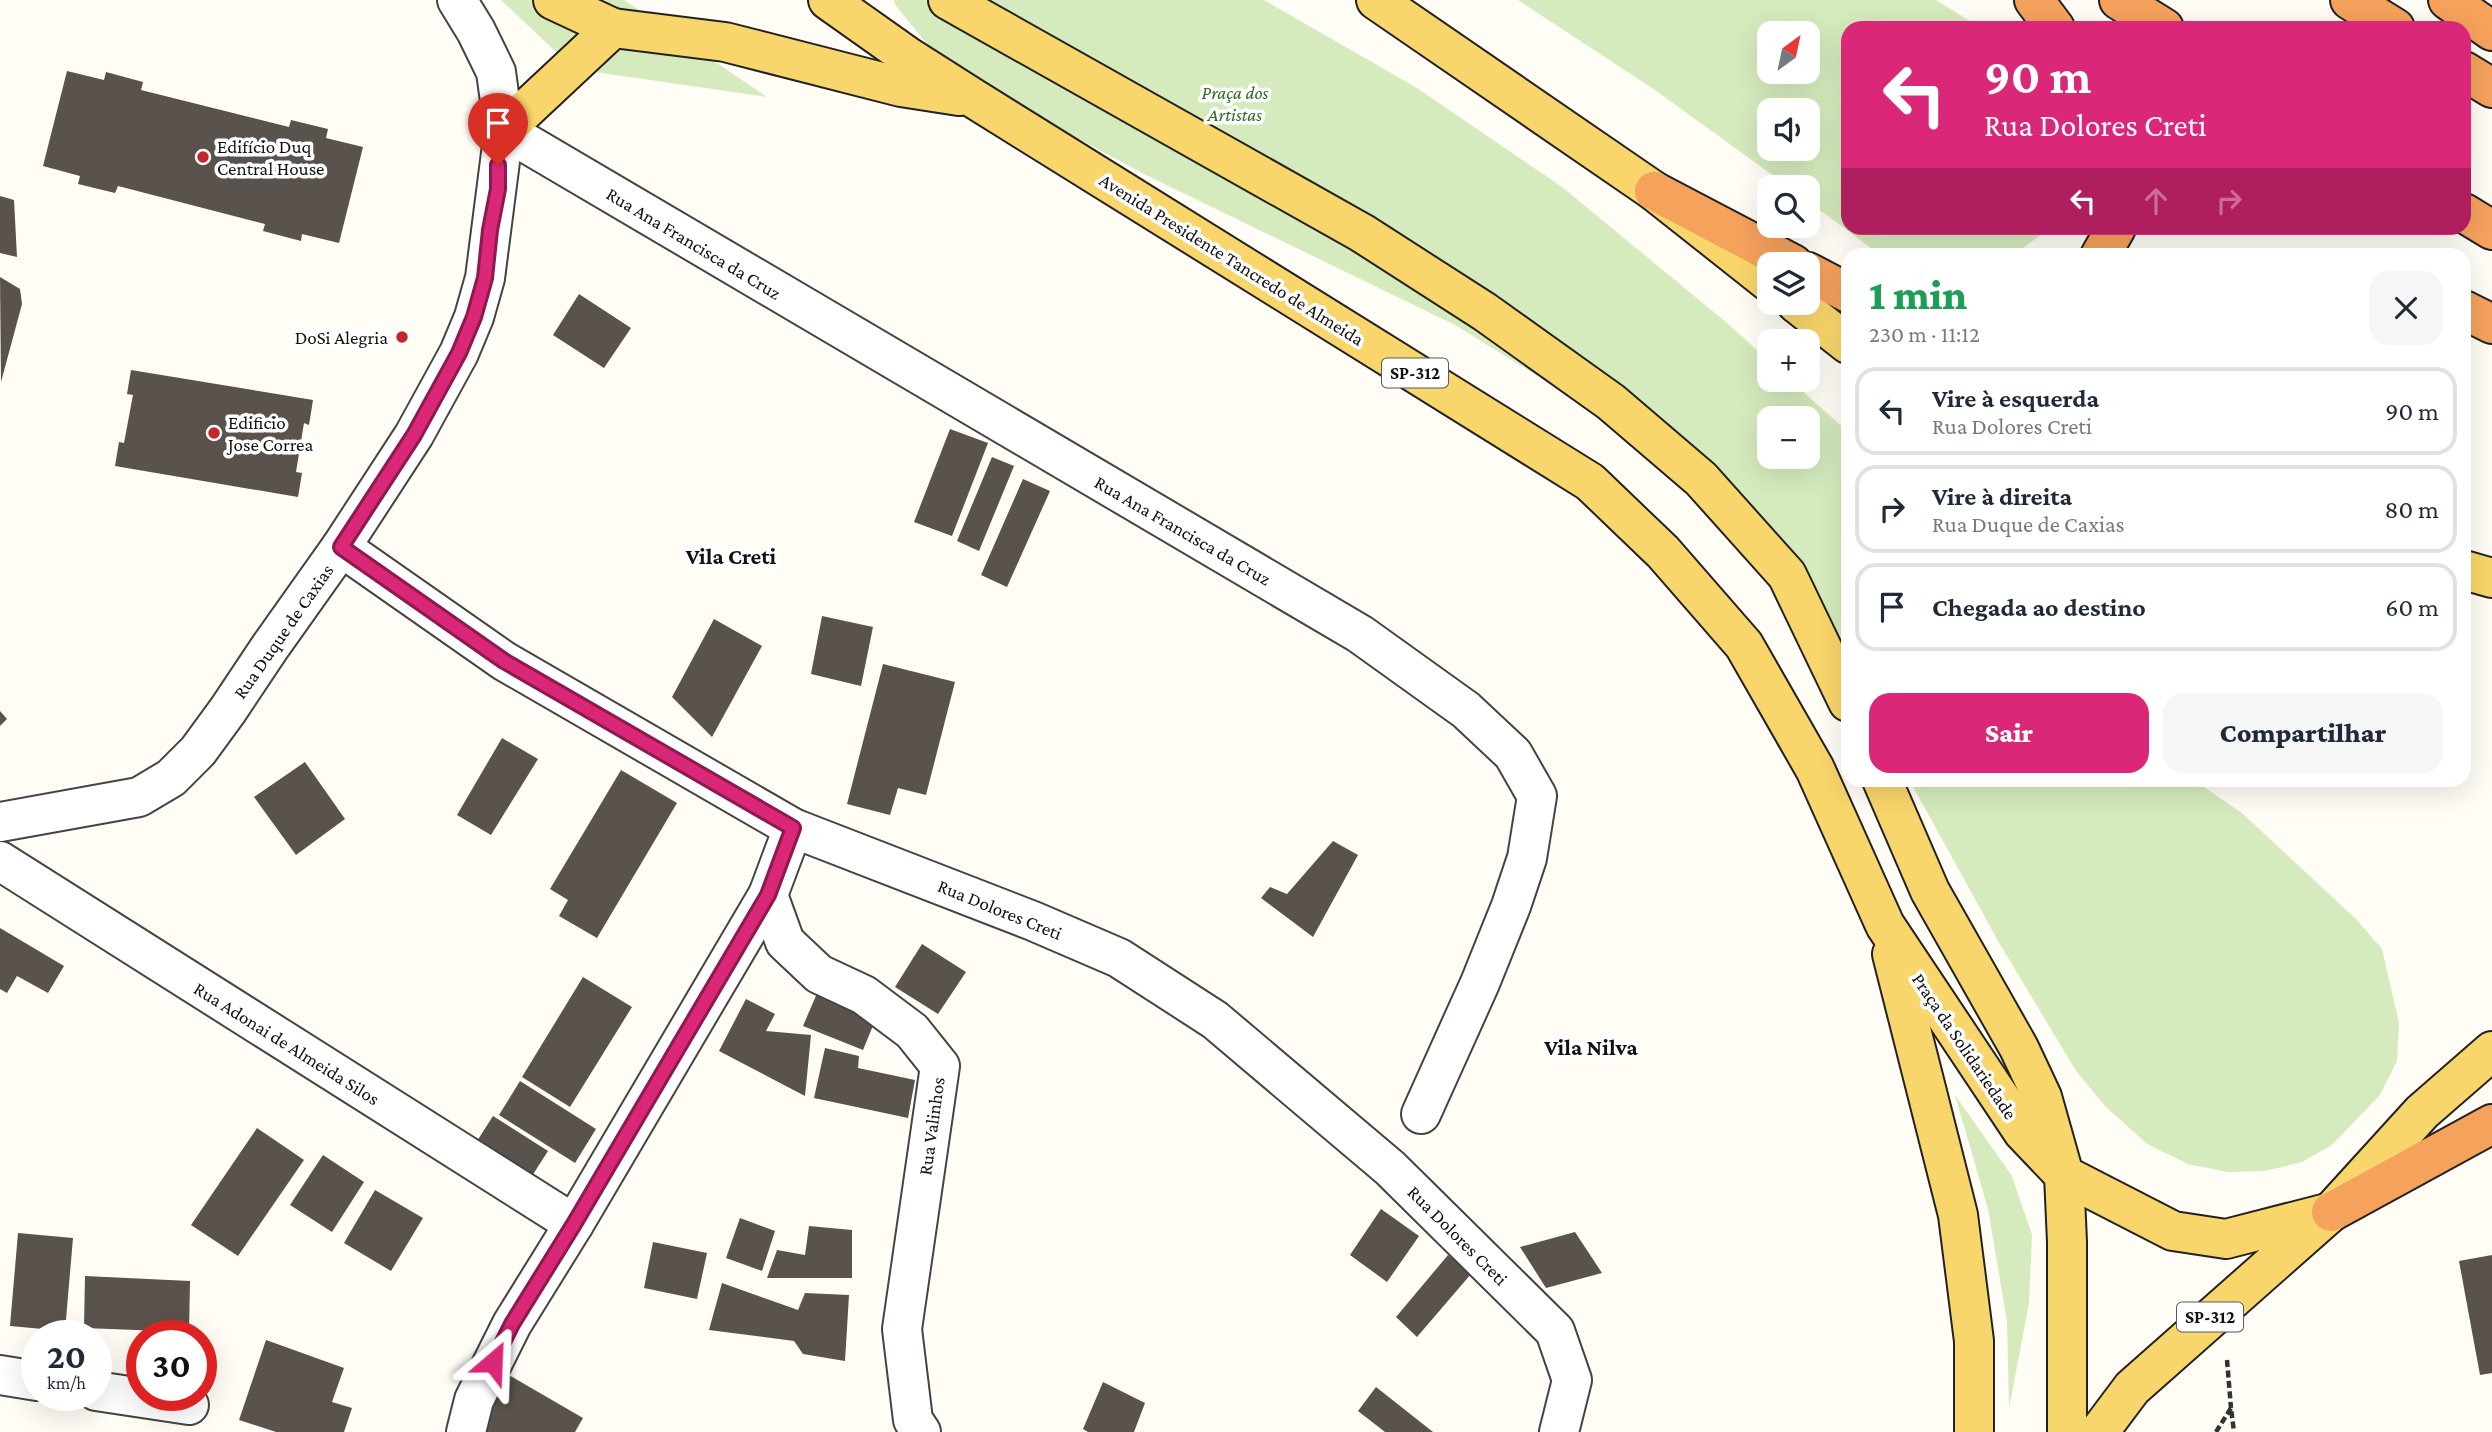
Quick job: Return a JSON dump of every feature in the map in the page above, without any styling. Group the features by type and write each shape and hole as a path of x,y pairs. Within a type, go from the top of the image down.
{"highway":[{"path":"2034,0 2050,21"},
{"path":"2119,0 2153,21"},
{"path":"2350,0 2384,21"},
{"path":"2448,0 2492,31"},
{"path":"2471,75 2492,88"},
{"path":"1654,191 1770,252"},
{"path":"2471,217 2492,230"},
{"path":"1820,278 1841,289"},
{"path":"2471,314 2492,324"},
{"path":"2331,1212 2492,1124"}],"main road":[{"path":"553,0 613,28 725,42 901,87 973,98"},
{"name":"Avenida Presidente Tancredo de Almeida","path":"828,0 907,56 973,98 1590,482 1663,552"},
{"path":"948,0 1362,233 1485,312 1611,401 1702,479 1787,575 1841,687"},
{"path":"1376,0 1654,191 1757,273"},
{"path":"504,130 613,28"},
{"path":"1811,315 1841,338"},
{"name":"Praça da Solidariedade","path":"1663,552 1744,645 1815,768 1885,925 2023,1132 2064,1175 2173,1231 2226,1239 2331,1212"},
{"path":"2471,571 2492,578"},
{"path":"1885,787 1930,891 2019,1048 2042,1097 2064,1175 2067,1242 2067,1432"},
{"path":"1885,925 1958,1215 1974,1341 1974,1432"},
{"name":"SP-312","path":"2099,1432 2132,1388 2331,1212 2422,1112 2492,1051"}],"street":[{"name":"Rua Duque de Caxias","path":"0,822 139,797 171,778 198,751 228,710 341,547 414,435 459,353 474,317 485,278 504,130 496,72 457,0"},
{"name":"Rua Ana Francisca da Cruz","path":"504,130 1360,634 1466,710 1514,754 1537,796 1527,858 1480,983 1421,1114"},
{"name":"Rua Dolores Creti","path":"341,547 504,661 793,828 1033,921 1119,958 1215,1020 1390,1168 1555,1331 1572,1380 1559,1432"},
{"path":"466,1432 474,1400 512,1324 768,895 793,828"},
{"name":"Rua Adonai de Almeida Silos","path":"0,861 574,1224"},
{"name":"Rua Valinhos","path":"768,895 785,942 819,974 864,995 912,1031 940,1066 902,1329 913,1420 921,1432"},
{"path":"0,1375 21,1378"}],"path":[{"path":"2216,1432 2231,1408 2234,1432"}],"green space":[{"path":"501,0 624,0 767,97 574,69"},
{"name":"Praça dos Artistas","path":"894,0 1264,0 1417,88 1562,187 1727,323 1757,350 1757,392 1803,392 1819,406 1757,406 1757,469 1820,469 1820,407 1841,426 1841,669 1820,635 1706,508 1575,399 1455,325 1146,175 1038,117 944,58 927,44"},
{"path":"1518,0 1936,0 1970,21 1841,21 1841,226 1820,210 1820,175 1772,175 1655,90"},
{"path":"1853,235 2040,235 2023,248 1871,248"},
{"path":"1913,787 2204,787 2242,813 2356,919 2382,949 2399,1023 2397,1061 2380,1095 2332,1145 2302,1162 2265,1171 2228,1172 2188,1164 2147,1144 2106,1107 2076,1071 1998,941"},
{"path":"1955,1095 2012,1176 2032,1235 2029,1303 2009,1408 2007,1321 1988,1209"}],"building":[{"name":"Edifício Duq Central House","path":"67,71 104,80 106,72 143,82 141,90 289,127 291,120 328,129 326,138 363,147 339,243 302,234 301,241 263,231 265,224 118,186 115,193 78,184 80,176 43,166"},
{"path":"0,196 14,200 17,257 0,253"},
{"path":"0,277 20,289 22,304 1,382"},
{"path":"579,294 631,328 604,368 553,335"},
{"name":"Edificio Jose Correa","path":"131,370 313,400 309,425 304,423 296,472 302,473 298,497 115,466 119,442 124,443 133,395 127,394"},
{"path":"950,429 988,443 952,536 914,522"},
{"path":"992,457 1014,466 979,551 957,541"},
{"path":"1023,479 1050,491 1007,587 981,575"},
{"path":"822,616 873,627 861,686 811,674"},
{"path":"714,619 762,646 712,737 672,697"},
{"path":"883,664 955,682 926,795 898,788 890,815 847,804"},
{"path":"0,711 7,719 0,726"},
{"path":"502,738 538,759 491,835 457,815"},
{"path":"305,762 345,819 296,855 254,797"},
{"path":"621,770 677,803 597,938 559,916 568,900 550,889"},
{"path":"1333,841 1358,855 1313,937 1261,898 1270,887 1287,894"},
{"path":"0,928 64,966 48,993 17,976 7,993 0,989"},
{"path":"922,944 966,972 938,1014 895,987"},
{"path":"583,977 632,1007 570,1107 522,1077"},
{"path":"818,991 877,1016 863,1050 803,1026"},
{"path":"746,999 775,1014 766,1031 811,1035 805,1096 719,1051"},
{"path":"825,1048 859,1056 858,1068 915,1080 908,1118 814,1098"},
{"path":"520,1081 596,1129 575,1163 499,1115"},
{"path":"493,1116 548,1151 532,1176 477,1141"},
{"path":"257,1128 304,1160 238,1256 191,1225"},
{"path":"323,1155 364,1182 332,1232 290,1205"},
{"path":"375,1190 423,1218 391,1271 344,1243"},
{"path":"1381,1209 1419,1236 1387,1282 1350,1255"},
{"path":"740,1218 775,1231 762,1271 726,1258"},
{"path":"809,1226 852,1230 852,1278 767,1278 777,1250 805,1255"},
{"path":"1575,1232 1602,1273 1546,1288 1520,1247"},
{"path":"18,1233 73,1238 66,1320 21,1320 21,1327 10,1326"},
{"path":"653,1242 707,1253 697,1299 644,1288"},
{"path":"1448,1255 1471,1274 1417,1337 1396,1317"},
{"path":"2492,1255 2492,1373 2480,1375 2459,1261"},
{"path":"85,1276 190,1281 189,1320 126,1320 126,1330 112,1329 112,1320 84,1320"},
{"path":"722,1283 798,1310 805,1293 849,1295 845,1361 803,1354 794,1341 709,1330"},
{"path":"266,1340 344,1368 332,1402 352,1408 344,1432 276,1432 239,1420"},
{"path":"507,1374 583,1418 575,1432 474,1432"},
{"path":"1103,1382 1145,1403 1134,1432 1088,1432 1083,1429"},
{"path":"1376,1387 1433,1432 1385,1432 1358,1411"}],"place":[{"name":"Edifício Duq Central House","path":"203,157"},
{"name":"DoSi Alegria","path":"402,337"},
{"name":"Edificio Jose Correa","path":"214,433"}],"district":[{"name":"Vila Creti","path":"731,556"},
{"name":"Vila Nilva","path":"1591,1047"}],"route":[{"path":"493,1362 512,1324 768,895 793,828 504,661 341,547 414,435 459,353 474,317 485,278 498,189 498,165"}]}
